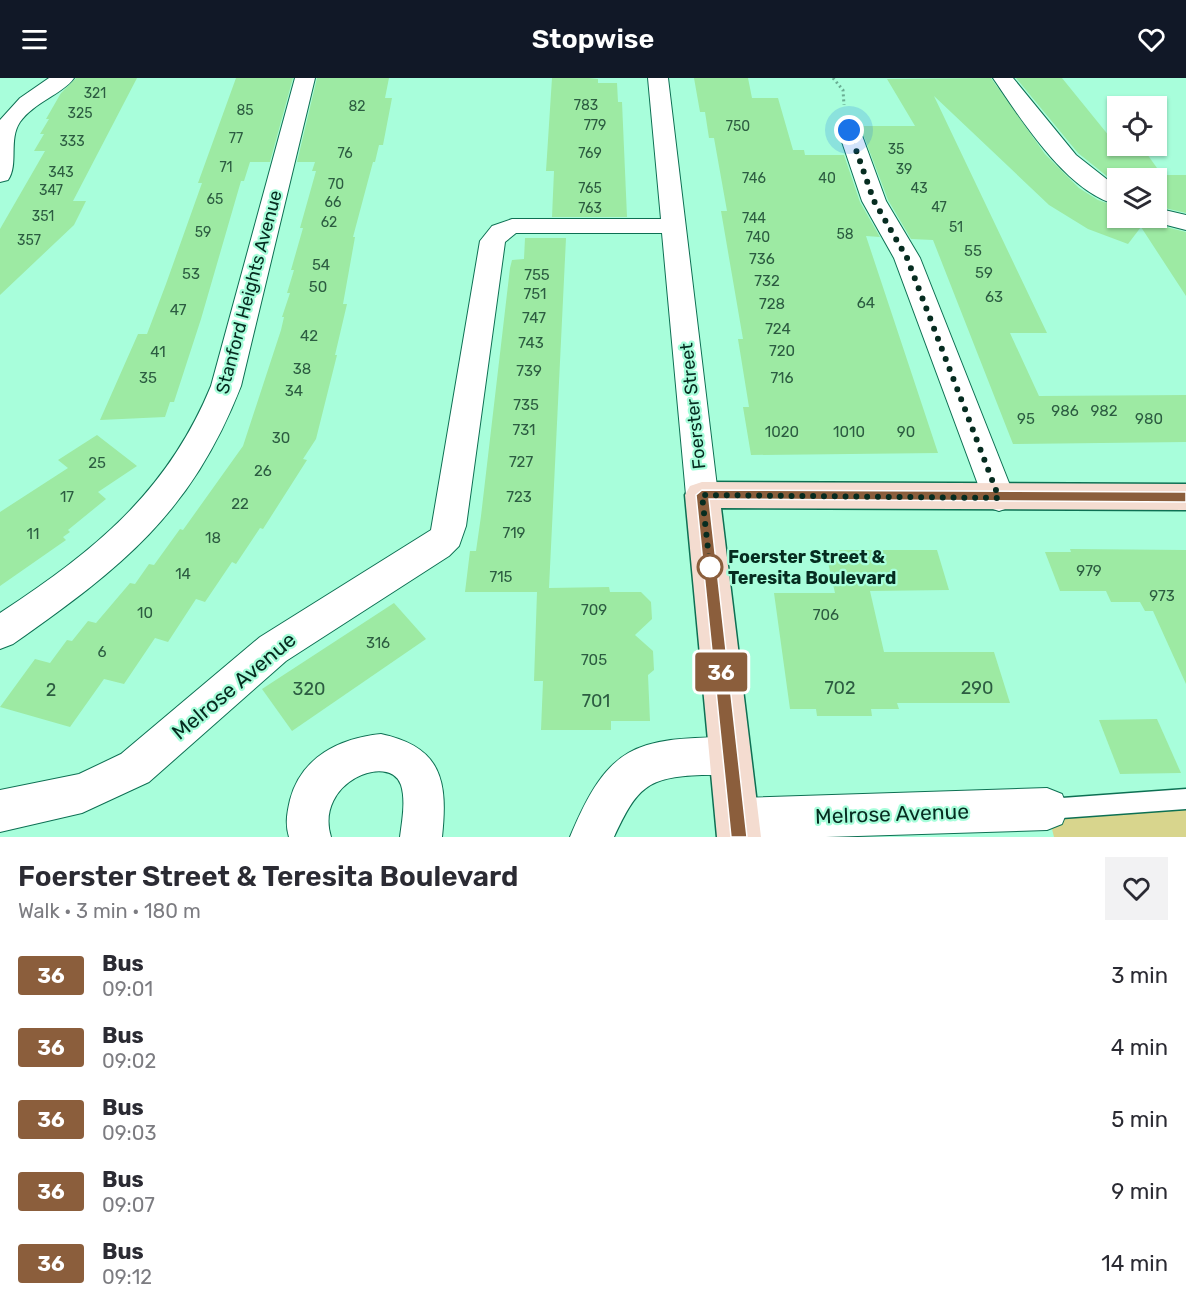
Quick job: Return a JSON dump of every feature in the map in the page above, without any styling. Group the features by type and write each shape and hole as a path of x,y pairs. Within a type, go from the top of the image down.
{"street":[{"path":"0,176 3,137 10,120 28,102 64,78"},
{"name":"Stanford Heights Avenue","path":"0,633 108,555 152,509 206,432 226,386 305,78"},
{"name":"Foerster Street","path":"658,78 738,828"},
{"path":"1002,78 1063,157 1086,178 1107,191"},
{"path":"849,130 874,201 907,258 999,498"},
{"path":"1167,218 1186,223"},
{"name":"Melrose Avenue","path":"0,811 82,794 135,768 273,649 437,546 447,536 494,241 501,231 512,226 674,226"},
{"path":"702,495 1186,497"},
{"path":"310,837 307,831 308,807 316,784 332,768 354,756 376,753 396,756 412,766 422,784 424,806 421,837"},
{"path":"591,837 621,781 644,766 670,758 730,756"},
{"name":"Melrose Avenue","path":"738,828 1047,809"}],"lane":[{"path":"1047,809 1186,799"}],"shaded area":[{"path":"1186,788 1186,837 1054,837 1047,809"}],"building":[{"path":"76,78 137,78 73,201 86,201 74,225 0,295 0,229 45,151 34,151 44,134 40,134 49,119 46,119 61,93"},
{"path":"236,78 293,78 270,162 250,162 244,181 241,181 201,319 174,402 170,402 165,417 100,420 138,334 147,334 202,183 198,183"},
{"path":"317,78 389,78 385,98 392,98 383,145 379,145 375,162 373,162 353,237 355,237 343,304 347,304 335,355 337,355 316,439 303,459 307,460 263,529 260,528 236,564 232,562 205,602 196,599 168,642 155,638 124,684 104,679 70,727 0,707 35,659 50,663 67,640 72,641 88,621 96,623 130,583 135,584 149,564 154,565 180,529 183,530 243,446 281,330 284,317 282,317 290,293 287,293 294,270 291,270 303,228 300,228 316,171 312,171 315,162 297,162"},
{"path":"552,78 589,78 598,79 598,83 617,83 618,102 622,102 627,217 552,217 554,171 546,171"},
{"path":"694,78 748,78 752,98 778,98 793,150 804,150 805,155 844,155 860,202 880,237 866,236 938,453 751,455 743,407 749,407 738,339 743,339 721,211 727,211 714,138 709,138 705,112 700,112"},
{"path":"991,78 1045,154 1079,188 1107,203 1107,228 1140,228 1128,244 1088,229 1049,205 934,96 1047,333 1010,333 1039,396 1186,395 1186,442 1013,444 933,240 911,239 888,200 860,126 915,126 887,79"},
{"path":"1016,78 1062,78 1107,133 1107,156 1148,156 1157,168 1107,168 1107,176 1078,153"},
{"path":"1167,175 1186,175 1186,213 1167,209"},
{"path":"1167,227 1186,232 1186,296 1142,228"},
{"path":"525,238 566,238 549,588 609,587 610,592 641,592 651,602 652,619 635,635 653,651 654,670 648,675 650,721 611,721 611,730 541,730 543,681 534,681 537,592 465,592 470,551 476,551 481,516 510,268 512,260 524,259"},
{"path":"97,435 137,466 98,492 106,499 68,530 70,532 63,537 66,540 0,586 0,512 68,468 58,460"},
{"path":"1070,549 1186,550 1186,684 1153,611 1145,611 1140,602 1111,602 1106,591 1060,591 1045,552 1071,552"},
{"path":"839,550 937,550 949,590 870,591 884,652 994,652 1010,703 897,703 899,709 871,709 872,716 817,716 816,709 790,709 774,593 835,593 827,558 841,558"},
{"path":"394,603 426,639 292,731 262,689"},
{"path":"1157,719 1181,773 1120,774 1099,720"}],"bus line":[{"name":"36","path":"739,837 702,495 1186,497"}],"place":[{"name":"Foerster Street & Teresita Boulevard","path":"710,567"}],"route":[{"path":"710,567 702,495 999,498 907,258 874,201 849,130"}]}
